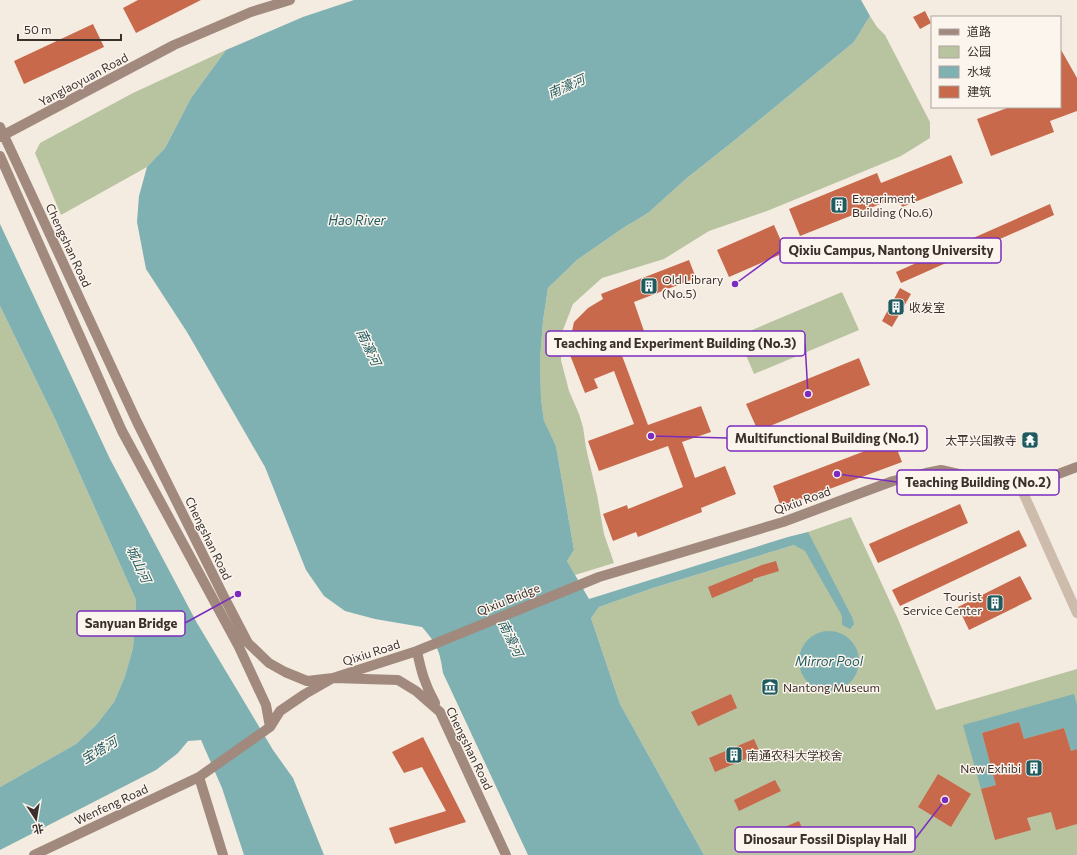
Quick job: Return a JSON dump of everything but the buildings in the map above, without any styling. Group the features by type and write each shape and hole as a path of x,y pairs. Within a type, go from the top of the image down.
{"main road":[{"name":"Yanglaoyuan Road","path":"1,133 174,45 251,12 290,0"},
{"name":"Chengshan Road","path":"1,133 137,422 248,643 269,663 285,672 307,681 333,678 398,680 416,691 440,712 506,855"},
{"name":"Chengshan Road","path":"0,156 122,430 238,646 266,705 267,729"},
{"path":"1022,488 1077,467"},
{"name":"Qixiu Road","path":"599,577 783,522 894,481 926,473 941,470 1022,488"},
{"name":"Qixiu Bridge","path":"417,651 599,577"},
{"name":"Qixiu Road","path":"333,678 417,651"},
{"path":"417,651 422,676 427,689 440,712"},
{"path":"267,729 280,711 305,694 333,678"},
{"name":"Wenfeng Road","path":"34,855 199,777 267,729"},
{"path":"199,777 223,855"}],"street":[{"path":"1022,488 1077,613"}],"green space":[{"path":"870,16 877,27 885,35 930,122 930,138 901,156 767,211 709,231 664,259 602,278 573,304 561,335 561,360 569,391 583,427 604,534 614,563 575,575 567,561 574,550 556,446 544,422 541,399 540,360 543,321 548,288 577,260 623,228 648,213 687,178 854,42"},
{"path":"226,50 191,98 165,148 147,167 61,215 35,153 40,143 133,93"},
{"path":"842,292 859,330 754,374 738,336"},
{"path":"0,306 56,421 136,600 133,648 125,676 114,702 96,725 76,744 0,787"},
{"name":"Nantong Museum","path":"851,517 898,619 936,710 1077,669 1077,855 704,855 620,704 591,618 599,607 653,588 794,545 808,532"}],"water":[{"name":"Hao River","path":"354,0 861,0 870,16 854,42 687,178 648,213 623,228 577,260 548,288 543,321 540,360 541,399 544,421 556,446 574,550 567,561 589,599 808,532 852,617 854,624 850,629 842,625 841,614 805,551 794,545 653,588 599,607 591,618 620,704 704,855 528,855 443,673 439,653 431,638 422,627 375,619 345,611 324,596 306,570 265,467 187,332 146,269 137,222 139,196 147,167 165,148 191,98 226,50 303,17"},
{"path":"0,224 110,459 197,623 273,750 293,778 324,855 244,855 222,788 201,740 188,741 178,753 156,770 0,850 0,787 76,744 96,725 114,702 125,676 133,648 136,600 56,421 0,306"},
{"name":"Mirror Pool","path":"829,631 846,636 854,644 859,661 854,678 846,686 829,691 812,686 804,678 799,661 804,644 812,636"},
{"path":"1074,694 1077,705 1077,749 1071,751 1064,728 1024,739 1019,722 982,733 996,785 981,789 963,725"}],"place":[{"name":"Experiment Building (No.6)","path":"839,205"},
{"name":"Qixiu Campus, Nantong University","path":"735,284"},
{"name":"Old Library (No.5)","path":"649,286"},
{"name":"收发室","path":"896,307"},
{"name":"Teaching and Experiment Building (No.3)","path":"808,394"},
{"name":"Multifunctional Building (No.1)","path":"651,436"},
{"name":"太平兴国教寺","path":"1030,440"},
{"name":"Teaching Building (No.2)","path":"837,474"},
{"name":"Sanyuan Bridge","path":"238,594"},
{"name":"Tourist Service Center","path":"995,603"},
{"name":"Nantong Museum","path":"770,687"},
{"name":"南通农科大学校舍","path":"734,755"},
{"name":"New Exhibi","path":"1034,768"},
{"name":"Dinosaur Fossil Display Hall","path":"945,800"}],"water label":[{"name":"南濠河","path":"566,86"},
{"name":"南濠河","path":"369,347"},
{"name":"城山河","path":"139,564"},
{"name":"南濠河","path":"511,638"},
{"name":"宝塔河","path":"99,750"}]}
